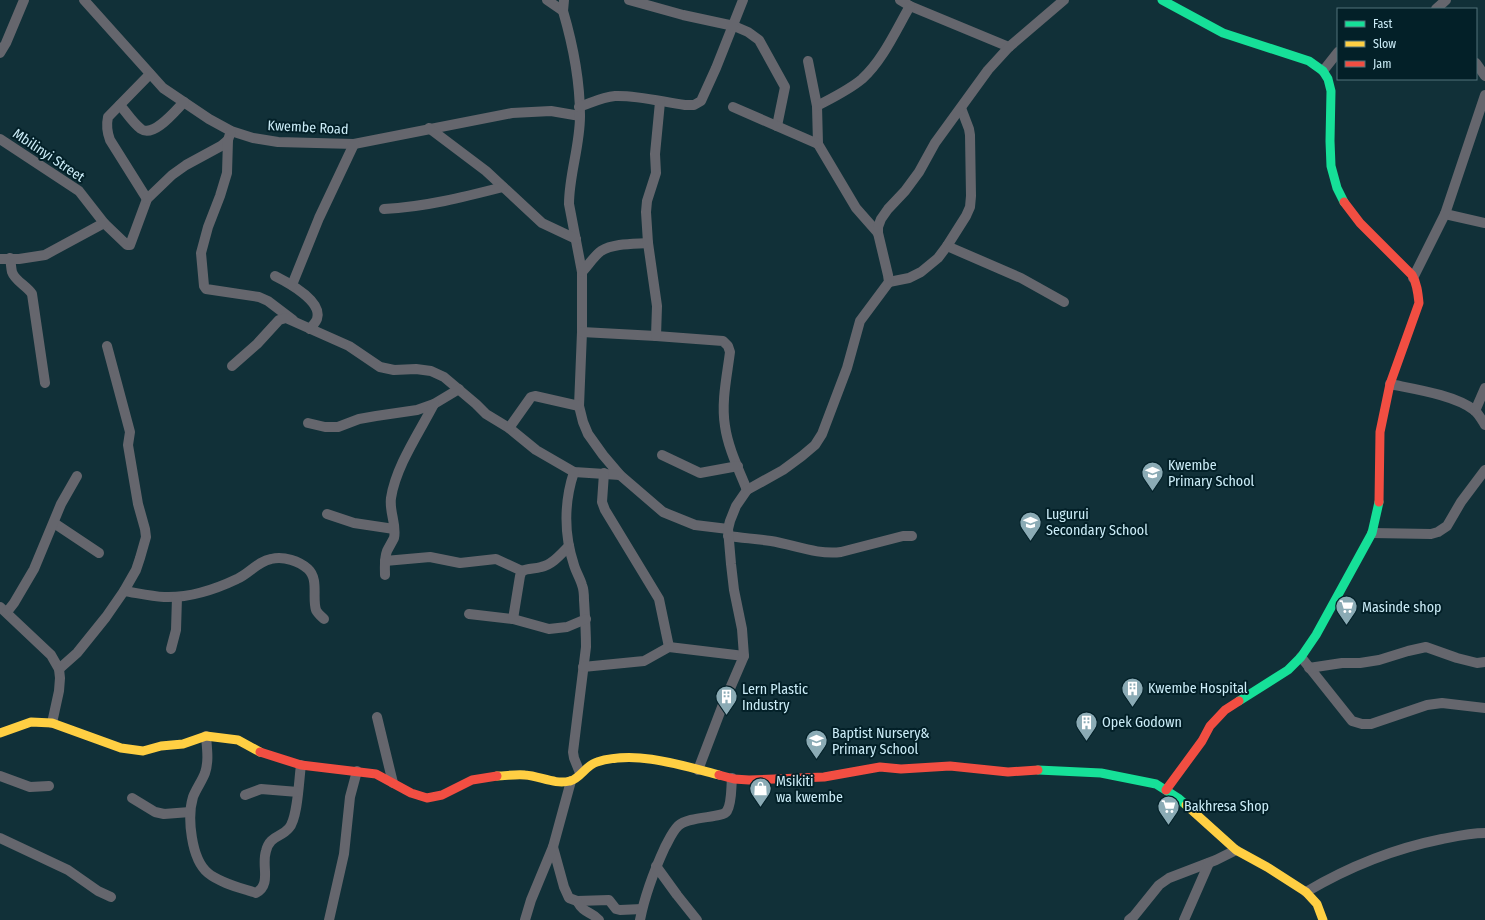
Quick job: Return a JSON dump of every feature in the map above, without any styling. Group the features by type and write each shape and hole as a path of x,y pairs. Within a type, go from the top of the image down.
{"street":[{"path":"0,53 6,43 24,0"},
{"name":"Kwembe Road","path":"84,0 163,88 230,135 278,142 354,144 512,112 580,111"},
{"path":"547,0 563,11"},
{"path":"564,0 563,11 578,79 580,111 576,153 569,194 570,215 582,272 582,332 578,406 588,434 620,475 663,512 695,524 813,551 831,553 841,552 903,536 912,536"},
{"path":"629,0 683,15 734,26 748,32 759,40 783,83 785,91 777,126"},
{"path":"580,111 601,99 614,96 690,105 694,105 701,101 734,26 743,0"},
{"path":"900,0 910,6 1009,47"},
{"path":"698,770 722,707 744,656 742,629 734,590 728,532 736,506 747,490 783,470 802,456 815,445 822,434 848,368 860,321 888,282 888,275 878,233 878,227 881,219 919,172 935,143 988,70 1009,47 1064,0"},
{"path":"1162,0 1222,33 1309,61 1323,71 1328,79 1332,91 1331,170 1337,188 1346,205 1361,224 1399,261 1413,278 1418,289 1419,302 1390,384 1380,432 1379,502 1372,532 1316,635 1301,657 1288,670 1225,710 1210,726 1198,747 1166,790"},
{"path":"1437,8 1446,0"},
{"path":"817,106 852,86 868,72 880,58 910,6"},
{"path":"1323,71 1337,53"},
{"path":"808,61 817,106 818,144 856,208 878,233"},
{"path":"1477,64 1485,76"},
{"path":"150,74 108,117 106,124 110,140 147,199 172,175 186,165 221,146 230,135"},
{"path":"1413,278 1445,214 1485,95"},
{"path":"120,105 141,129 147,131 155,130 184,102"},
{"path":"656,336 657,306 648,243 646,212 647,201 656,173 654,154 660,102"},
{"path":"733,107 818,144"},
{"path":"888,282 909,278 921,272 938,258 947,246 970,207 970,135 961,108"},
{"path":"429,128 486,171 542,223 576,239"},
{"path":"230,135 227,173 200,253 204,286 206,289 259,297 268,301 294,321 310,330 349,346 380,366 394,370 416,369 431,371 444,377 486,414 509,428 536,450 574,472 620,475"},
{"name":"Mbilinyi Street","path":"0,139 79,191 104,223 127,245 130,245 147,199"},
{"path":"292,284 318,218 354,144"},
{"path":"384,209 407,208 463,198 503,187"},
{"path":"1445,214 1485,223"},
{"path":"45,383 32,294 28,288 15,277 5,259 19,259 45,255 104,223"},
{"path":"582,272 600,252 606,249 648,243"},
{"path":"947,246 1021,278 1064,302"},
{"path":"275,276 292,284 310,300 316,309 317,319 310,330"},
{"path":"232,366 257,344 280,320 286,318 294,321"},
{"path":"582,332 723,341 728,346 730,352 724,408 725,427 747,490"},
{"path":"59,670 77,653 124,591 136,570 146,537 138,504 128,445 130,432 107,346"},
{"path":"1390,384 1462,402 1475,411 1485,425"},
{"path":"1475,411 1485,388"},
{"path":"308,423 325,427 338,427 359,419 417,410 434,404 459,389"},
{"path":"509,428 531,397 535,396 578,406"},
{"path":"385,576 387,551 394,538 390,500 394,485 404,462 434,404"},
{"path":"662,455 700,473 738,466"},
{"path":"1372,532 1430,534 1442,530 1447,526 1473,484 1485,470"},
{"path":"574,472 569,487 566,505 567,526 569,546 574,566 583,586 586,619 586,646 573,752 580,773"},
{"path":"604,474 602,502 605,510 659,599 669,647"},
{"path":"52,723 59,691 59,670 51,655 3,610 14,603 34,569 61,504 77,476"},
{"path":"327,514 354,523 394,529"},
{"path":"54,523 99,553"},
{"path":"385,561 430,557 460,563 496,558 522,571 526,569 541,568 549,564 569,546"},
{"path":"124,591 163,597 177,597 225,585 241,578 259,564 271,559 284,559 298,562 310,571 314,579 316,610 324,619"},
{"path":"513,619 522,571"},
{"path":"171,649 176,630 177,597"},
{"path":"469,614 513,619 549,629 567,627 586,619"},
{"path":"583,667 644,661 669,647 744,656"},
{"path":"1309,668 1342,663 1360,663 1379,660 1408,651 1426,648 1478,663 1485,662"},
{"path":"1301,657 1352,720 1362,724 1371,724 1427,705 1442,703 1485,708"},
{"path":"377,717 393,783"},
{"path":"0,733 31,722 52,723 121,748 143,751 160,746 183,744 206,736 238,740 262,753 301,765 357,770 376,774 411,793 427,798 442,795 472,780 490,776 525,775 558,782 570,781 593,763 606,759 632,758 673,763 732,778 750,780 824,777 880,767 902,769 950,766 1008,772 1043,770 1055,772 1101,773 1156,784 1166,790 1178,798 1236,850 1267,867 1306,892 1317,904 1323,920"},
{"path":"206,736 208,761 205,774 193,797 190,812 191,835 195,852 208,873 232,885 256,893 265,885 265,852 273,838 289,828 293,822 301,765"},
{"path":"329,920 344,854 348,814 357,770"},
{"path":"0,776 30,787 48,786"},
{"path":"640,920 647,892 656,866 673,831 679,825 692,819 720,816 725,814 728,810 732,778"},
{"path":"525,920 531,900 553,848 570,781"},
{"path":"245,795 261,790 298,792"},
{"path":"132,798 155,812 164,814 190,812"},
{"path":"1306,892 1350,868 1403,848 1467,834 1485,833"},
{"path":"0,838 68,870 98,891 111,897"},
{"path":"553,848 564,887 569,898 577,901 608,900 614,907 620,910 642,910"},
{"path":"1129,920 1159,885 1169,878 1209,863 1236,850"},
{"path":"1184,920 1209,863"},
{"path":"656,866 697,920"},
{"path":"577,901 584,911 593,915 599,920"}],"traffic: fast":[{"path":"1162,0 1223,33 1309,61 1323,71 1328,79 1331,91 1331,166 1337,188 1344,202"},
{"path":"1239,701 1288,670 1301,657 1316,635 1372,533 1379,502"},
{"path":"1038,770 1101,773 1156,784 1186,805"}],"traffic: slow":[{"path":"0,733 31,722 52,723 121,748 143,751 161,746 183,744 206,736 238,740 260,752"},
{"path":"497,776 525,775 564,782 574,780 597,762 627,758 658,760 719,775"},
{"path":"1186,805 1236,850 1267,867 1306,892 1317,904 1323,920"}],"traffic: jam":[{"path":"1344,202 1360,223 1412,275 1416,285 1419,303 1390,384 1380,432 1379,502"},
{"path":"1166,790 1202,741 1210,726 1225,710 1239,701"},
{"path":"260,752 301,765 376,774 411,793 427,798 442,795 472,780 497,776"},
{"path":"719,775 734,779 749,780 824,777 880,767 901,769 950,766 1008,772 1038,770"}],"place":[{"name":"Kwembe Primary School","path":"1153,492"},
{"name":"Lugurui Secondary School","path":"1031,542"},
{"name":"Masinde shop","path":"1346,626"},
{"name":"Kwembe Hospital","path":"1132,708"},
{"name":"Lern Plastic Industry","path":"727,716"},
{"name":"Opek Godown","path":"1086,742"},
{"name":"Baptist Nursery& Primary School","path":"816,760"},
{"name":"Msikiti wa kwembe","path":"760,808"},
{"name":"Bakhresa Shop","path":"1168,826"}]}
